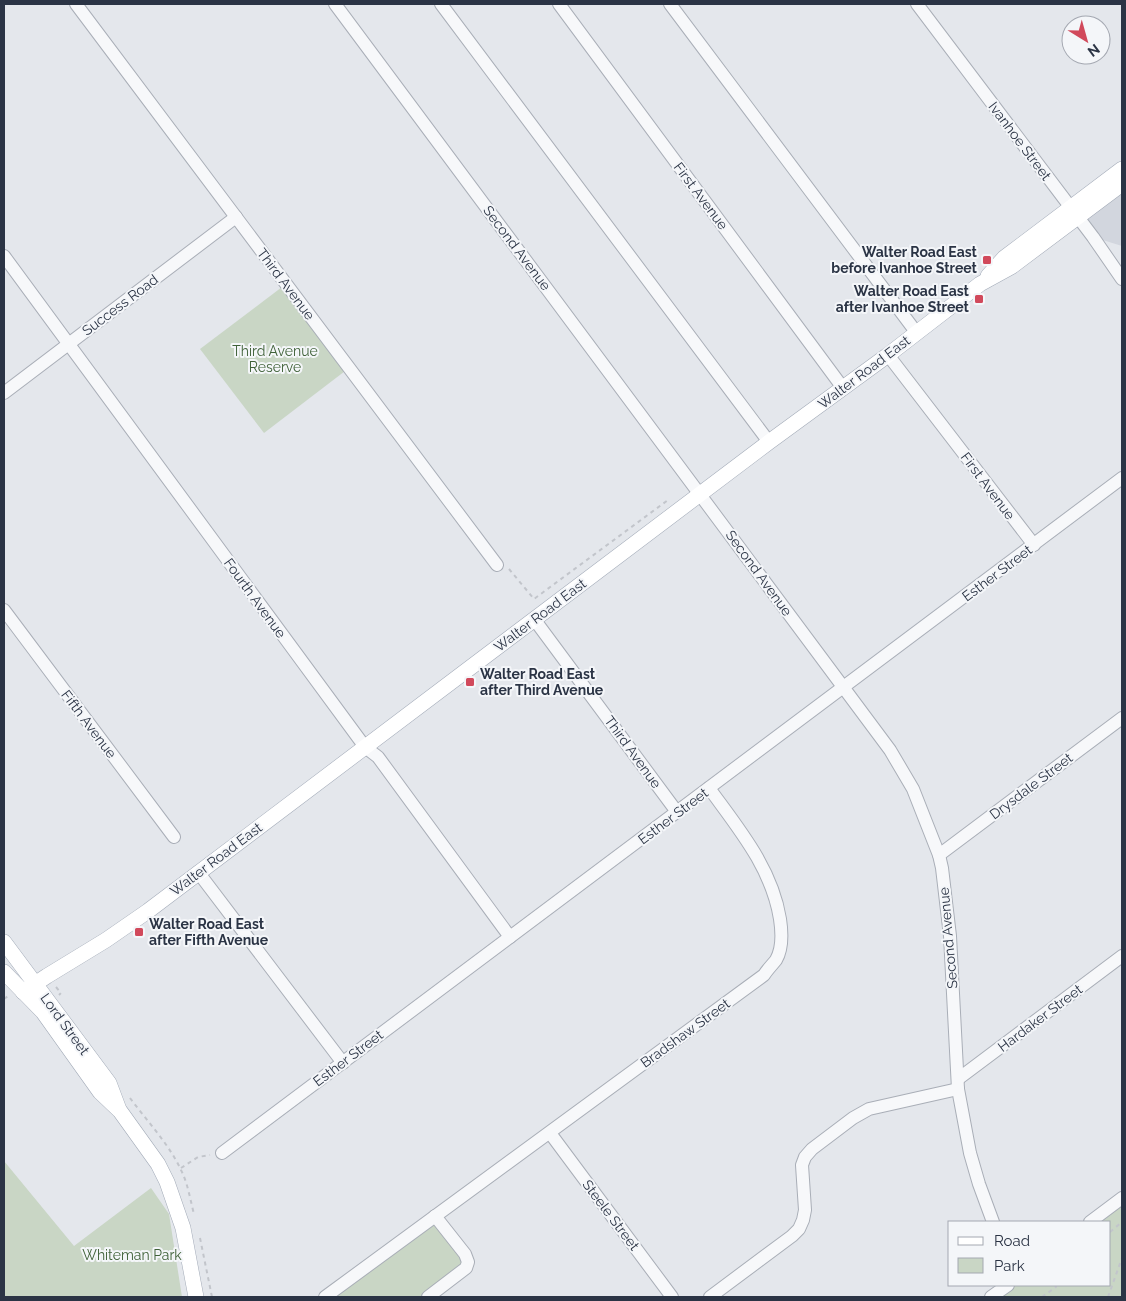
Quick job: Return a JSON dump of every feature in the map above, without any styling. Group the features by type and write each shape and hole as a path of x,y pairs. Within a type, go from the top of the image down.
{"main road":[{"name":"Walter Road East","path":"23,992 106,940 769,442 888,355 980,284 1011,267 1122,169"},
{"name":"Walter Road East","path":"1074,212 1122,184"},
{"name":"Lord Street","path":"4,942 109,1083 120,1110"},
{"name":"Lord Street","path":"4,972 43,1012 100,1092 120,1110 158,1164 167,1182 183,1228 196,1297"}],"street":[{"name":"Third Avenue","path":"76,4 498,565"},
{"name":"Second Avenue","path":"335,4 844,687 890,750 913,789 939,855 950,936 958,1084 970,1154 993,1221"},
{"path":"441,4 769,442"},
{"name":"First Avenue","path":"558,4 843,388"},
{"path":"670,4 916,332"},
{"name":"Ivanhoe Street","path":"917,4 1074,212 1122,279"},
{"name":"Success Road","path":"4,393 236,217"},
{"name":"Fourth Avenue","path":"4,256 365,747 378,757 510,937"},
{"name":"First Avenue","path":"888,355 1034,545"},
{"name":"Esther Street","path":"222,1153 1122,478"},
{"name":"Fifth Avenue","path":"4,610 174,837"},
{"name":"Third Avenue","path":"534,619 677,812"},
{"name":"Drysdale Street","path":"939,855 1122,718"},
{"name":"Bradshaw Street","path":"325,1297 764,975 776,959 783,935 778,907 769,880 750,844 709,788"},
{"path":"198,872 343,1063"},
{"name":"Hardaker Street","path":"958,1084 1122,956"},
{"path":"710,1297 799,1229 805,1210 802,1165 805,1157 812,1149 852,1118 869,1109 958,1084"},
{"name":"Steele Street","path":"550,1133 672,1297"},
{"path":"1091,1221 1122,1198"},
{"path":"428,1297 466,1268 468,1262 465,1254 435,1216"},
{"path":"991,1297 1007,1286"}],"path":[{"path":"498,565 511,570 534,599 671,498"},
{"path":"181,1169 198,1157 222,1153"},
{"path":"1111,1231 1122,1222"},
{"path":"1108,1297 1122,1258"},
{"path":"1042,1297 1056,1286"}],"shaded area":[{"path":"1122,184 1122,246 1093,237 1078,217"}],"green space":[{"name":"Third Avenue Reserve","path":"286,284 349,368 264,433 200,349"},
{"name":"Whiteman Park","path":"4,1161 74,1246 151,1188 169,1214 182,1297 4,1297"},
{"path":"1122,1198 1122,1297 991,1297 1007,1286 1111,1286 1111,1221 1091,1221"},
{"path":"435,1216 468,1262 428,1297 325,1297"}],"place":[{"name":"Walter Road East before Ivanhoe Street","path":"987,260"},
{"name":"Walter Road East after Ivanhoe Street","path":"979,299"},
{"name":"Walter Road East after Third Avenue","path":"470,682"},
{"name":"Walter Road East after Fifth Avenue","path":"139,932"}]}
